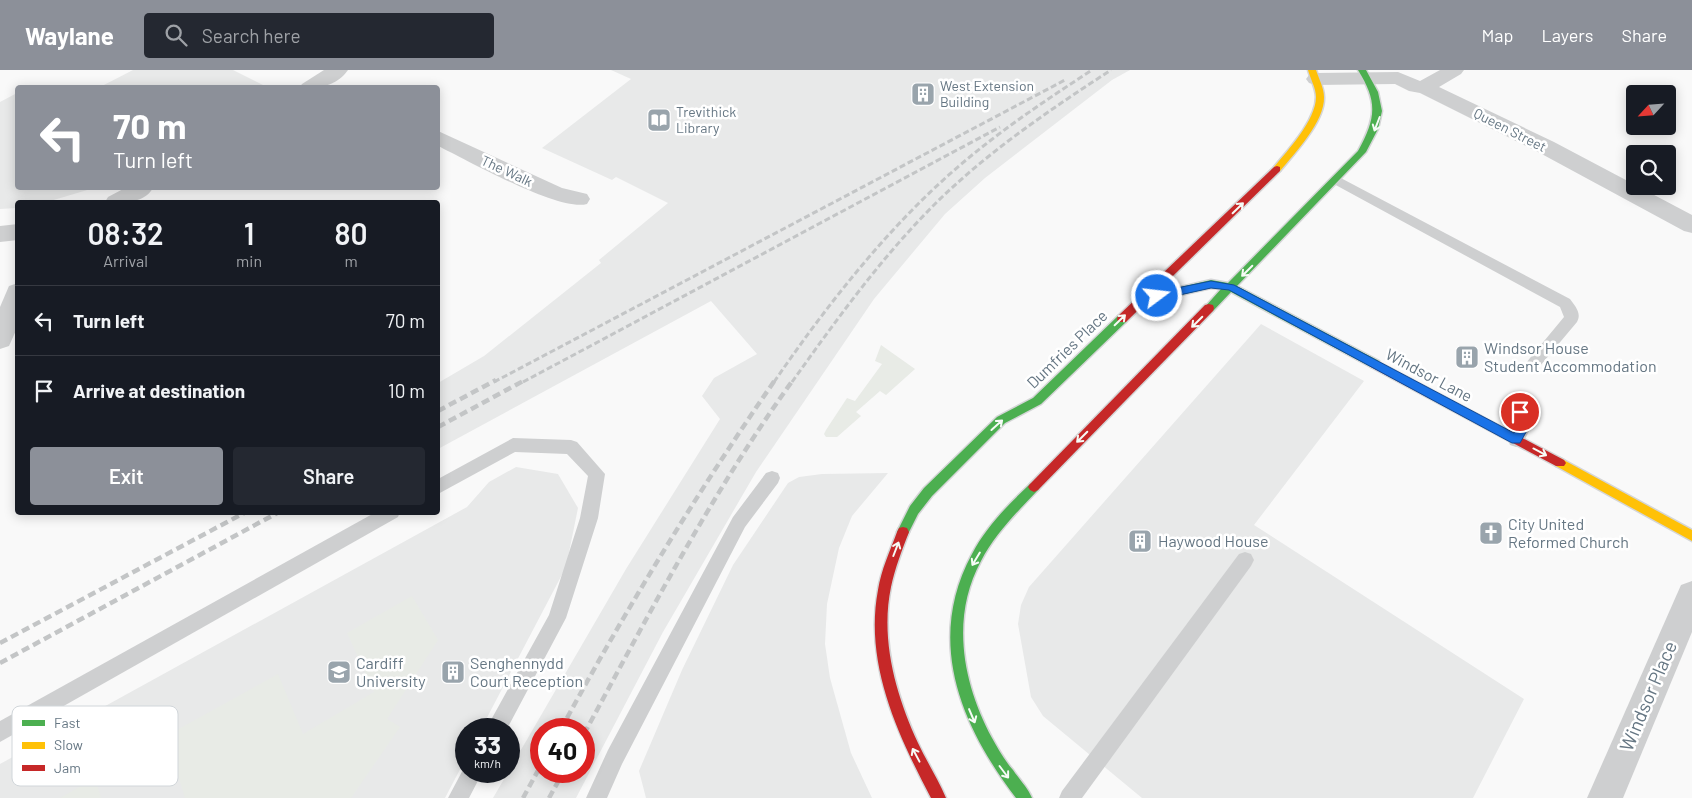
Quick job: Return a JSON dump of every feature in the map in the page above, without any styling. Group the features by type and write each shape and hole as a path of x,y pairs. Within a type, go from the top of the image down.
{"main road":[{"name":"Dumfries Place","path":"939,798 912,748 893,702 886,675 881,637 883,596 890,565 904,528 914,510 928,492 1001,420 1036,401 1269,178 1305,133 1319,106 1320,96 1314,74"},
{"path":"1025,798 1000,767 986,743 965,697 957,672 956,614 971,567 985,544 1018,503 1337,180 1362,152 1378,122 1381,111 1377,96 1365,74"},
{"name":"Windsor Lane","path":"1141,300 1211,284 1231,287 1692,536"}],"street":[{"path":"1424,87 1454,70"},
{"path":"1314,74 1397,74"},
{"name":"Queen Street","path":"1397,74 1416,87 1424,87 1546,147 1692,225"},
{"name":"The Walk","path":"440,139 556,194 579,199"},
{"path":"1595,174 1617,164"},
{"path":"120,200 138,190"},
{"path":"0,234 15,232"},
{"path":"7,336 15,304"},
{"name":"Windsor Place","path":"1605,798 1692,595"}],"lane":[{"path":"1337,180 1565,304 1571,311 1572,318 1535,362"},
{"path":"1516,440 1524,425 1520,412"},
{"path":"440,486 513,445 571,447 597,474 589,518 557,618 502,718"},
{"path":"596,798 620,748 739,522 772,478"},
{"path":"46,706 387,515"},
{"path":"1069,798 1245,560"},
{"path":"0,732 12,725"},
{"path":"458,798 466,783"}],"shaded area":[{"path":"133,70 233,70 263,85 104,85"},
{"path":"611,70 1130,70 1112,80 985,178 945,214 874,299 756,472 663,632 595,762 595,718 539,718 626,569 720,419 702,396 714,378 757,354 711,301 440,448 440,382 484,356 601,263 599,260 668,203 616,177 612,180 542,148 631,79"},
{"path":"15,94 15,190 87,190 54,200 15,200 15,208 0,209 0,102"},
{"path":"1261,324 1364,381 1254,525 1524,699 1473,798 1142,798 1043,716 1031,697 1018,624 1021,605 1029,587"},
{"path":"881,345 915,369 886,395 880,391 856,412 861,416 837,437 826,437 824,434 826,430 847,398 855,401 882,364 875,361"},
{"name":"Cardiff University","path":"516,467 558,474 578,508 566,567 487,718 455,718 455,779 445,798 0,798 0,764 12,757 12,786 178,786 178,706 105,706 467,507 489,482"},
{"path":"888,473 852,516 839,548 827,604 825,644 830,678 851,753 872,798 646,798 639,771 682,670 733,565 788,483 799,477 822,474"},
{"path":"412,596 438,640 387,719 400,727 351,798 185,798 178,775 178,729 278,674 303,734 374,692 347,633"},
{"path":"530,734 530,783 584,783 576,798 493,798 502,783 520,783 520,752"},
{"path":"81,786 97,786 101,798 60,798"}],"railway":[{"path":"774,382 815,324 860,268 883,241 933,190 959,166 1007,128 1092,70"},
{"path":"792,382 843,311 880,265 938,201 999,148 1043,115 1111,70"},
{"path":"494,382 1065,80"},
{"path":"523,382 1000,127"},
{"path":"440,410 496,380"},
{"path":"440,426 525,380"},
{"path":"567,718 663,552 775,380"},
{"path":"593,718 709,509 793,380"},
{"path":"0,643 240,515"},
{"path":"0,663 273,515"},
{"path":"523,798 531,783"},
{"path":"549,798 557,783"}],"traffic: fast":[{"path":"1209,308 1362,152 1373,129 1378,111 1374,92 1362,70"},
{"path":"1141,300 1211,284 1231,287 1375,364"},
{"path":"903,532 914,510 928,492 1001,420 1037,401 1122,319"},
{"path":"1025,798 1006,773 974,719 964,690 958,661 956,630 960,599 976,557 999,525 1034,487"}],"traffic: slow":[{"path":"1277,169 1304,134 1316,114 1320,96 1312,70"},
{"path":"1560,463 1692,536"}],"traffic: jam":[{"path":"1122,319 1277,169"},
{"path":"1034,487 1209,308"},
{"path":"1375,364 1560,463"},
{"path":"903,532 884,588 881,625 883,652 894,702 914,750 939,798"}],"place":[{"name":"West Extension Building","path":"923,94"},
{"name":"Trevithick Library","path":"659,120"},
{"name":"Windsor House Student Accommodation","path":"1467,357"},
{"name":"City United Reformed Church","path":"1491,533"},
{"name":"Haywood House","path":"1140,541"},
{"name":"Cardiff University","path":"339,672"},
{"name":"Senghennydd Court Reception","path":"453,672"}],"route":[{"path":"1157,296 1211,284 1231,287 1516,440 1524,425 1520,412"}]}
